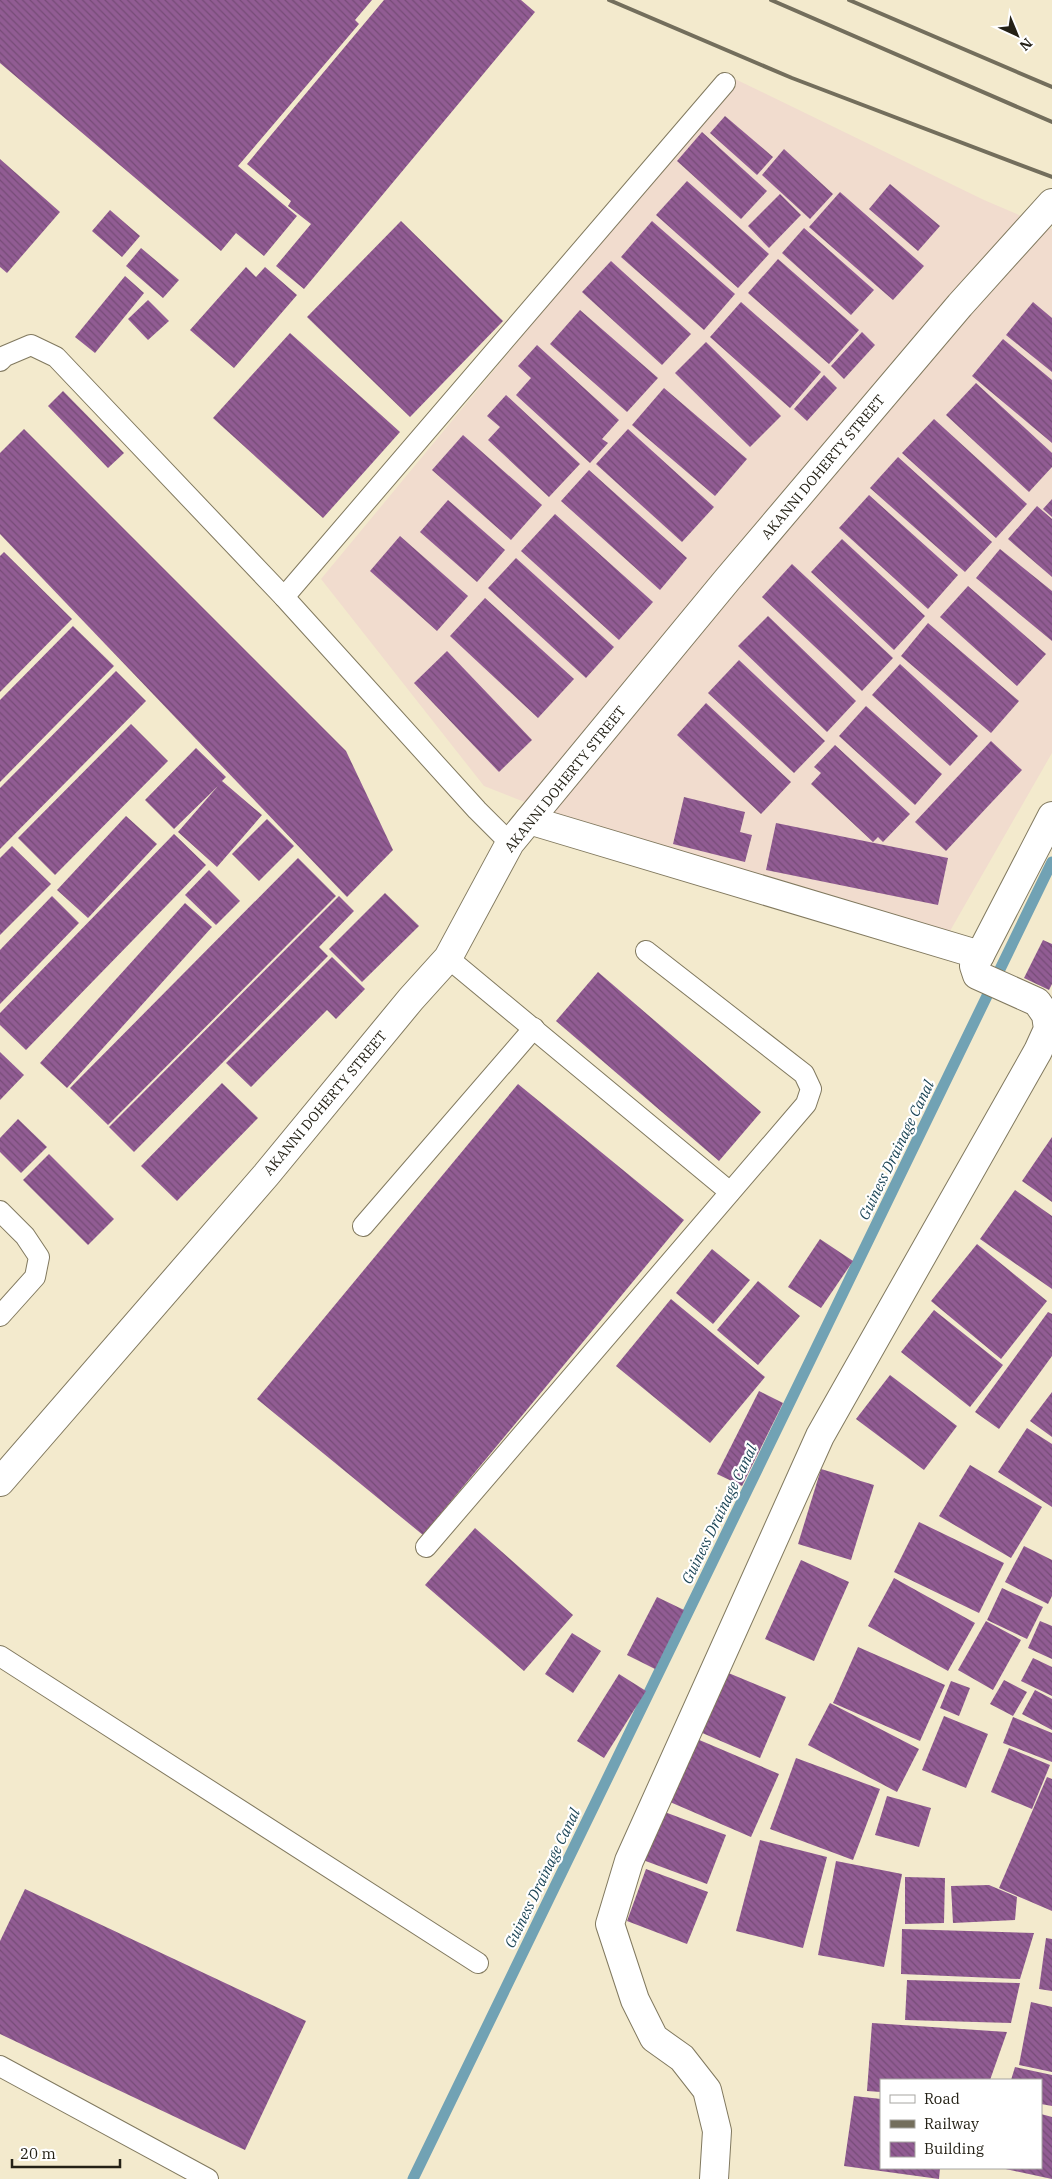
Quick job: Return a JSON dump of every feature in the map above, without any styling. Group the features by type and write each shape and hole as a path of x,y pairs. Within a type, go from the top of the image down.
{"street":[{"name":"AKANNI DOHERTY STREET","path":"1,1478 253,1190 411,999 448,958 510,843 727,580 953,313 1052,202"},
{"path":"984,968 1052,816"},
{"path":"529,820 984,968 1037,1002 1046,1014 1048,1029 1038,1051 820,1436 629,1861 615,1904 610,1924 635,2000 654,2038 682,2058 707,2090 717,2131 714,2179"}],"lane":[{"path":"284,597 725,83"},
{"path":"0,361 5,356 31,345 56,357 284,597 477,810 510,843"},
{"path":"426,1547 806,1104 811,1089 804,1074 646,951"},
{"path":"448,958 730,1192"},
{"path":"363,1226 534,1028"},
{"path":"0,1211 25,1236 39,1257 36,1277 0,1316"},
{"path":"0,1656 478,1963"},
{"path":"0,2066 208,2179"}],"shaded area":[{"path":"735,79 984,200 1052,229 1052,753 950,931 550,812 484,786 321,579"}],"building":[{"path":"0,0 372,0 355,20 359,24 238,166 297,216 264,256 236,233 221,251 0,63"},
{"path":"384,0 521,0 535,12 304,289 276,266 311,224 288,206 291,201 247,164"},
{"path":"725,116 773,157 757,175 710,133"},
{"path":"702,132 767,191 741,219 677,161"},
{"path":"784,149 833,194 810,219 762,175"},
{"path":"0,159 60,212 7,273 0,267"},
{"path":"687,181 769,254 738,288 656,215"},
{"path":"890,184 940,226 918,251 869,209"},
{"path":"840,192 924,266 893,300 809,227"},
{"path":"780,194 801,215 769,248 748,226"},
{"path":"110,210 140,236 122,257 92,231"},
{"path":"401,221 503,321 410,417 307,317"},
{"path":"652,221 735,294 704,330 621,257"},
{"path":"804,228 874,290 851,315 782,253"},
{"path":"141,248 179,280 163,298 126,266"},
{"path":"778,259 859,330 829,364 748,293"},
{"path":"611,261 691,334 662,365 582,292"},
{"path":"246,267 256,277 265,267 297,295 234,368 190,330"},
{"path":"125,276 144,293 95,353 75,337"},
{"path":"148,300 169,321 148,340 128,319"},
{"path":"741,302 821,372 790,408 710,337"},
{"path":"1033,302 1052,318 1052,372 1006,335"},
{"path":"580,310 658,378 627,412 550,344"},
{"path":"862,332 875,345 844,379 831,366"},
{"path":"290,333 400,432 323,518 213,418"},
{"path":"1003,339 1052,380 1052,443 972,376"},
{"path":"706,342 781,416 750,447 675,373"},
{"path":"537,345 619,420 602,439 608,443 590,463 516,395 531,378 518,366"},
{"path":"824,375 837,388 807,421 794,409"},
{"path":"976,383 1052,453 1052,467 1029,492 946,415"},
{"path":"664,388 747,459 715,496 632,425"},
{"path":"63,391 124,453 108,468 48,406"},
{"path":"506,395 580,464 549,497 488,440 500,427 487,416"},
{"path":"934,419 1027,504 996,538 902,453"},
{"path":"24,429 346,751 393,850 347,897 0,534 0,453"},
{"path":"628,429 714,507 682,542 596,464"},
{"path":"463,435 542,505 511,540 432,470"},
{"path":"898,457 992,542 965,572 870,488"},
{"path":"589,470 687,558 660,590 561,501"},
{"path":"869,495 958,575 928,609 839,528"},
{"path":"1052,499 1052,517 1043,509"},
{"path":"448,500 505,550 477,582 420,532"},
{"path":"1037,506 1052,519 1052,577 1008,539"},
{"path":"555,514 653,602 619,640 521,551"},
{"path":"400,536 468,596 437,631 370,571"},
{"path":"842,539 925,616 894,650 811,572"},
{"path":"1000,549 1052,591 1052,641 976,578"},
{"path":"4,552 72,619 0,692 0,556"},
{"path":"516,558 614,647 586,678 488,588"},
{"path":"792,564 893,658 862,691 762,597"},
{"path":"968,586 1046,654 1017,686 940,617"},
{"path":"485,598 574,679 538,718 450,636"},
{"path":"768,616 856,701 827,732 738,646"},
{"path":"928,623 1019,701 991,733 901,656"},
{"path":"73,626 114,666 0,782 0,700"},
{"path":"447,651 532,740 499,772 414,683"},
{"path":"739,660 825,741 794,773 708,693"},
{"path":"900,664 978,736 950,766 872,695"},
{"path":"116,671 146,701 0,849 0,788"},
{"path":"706,703 791,782 761,814 677,735"},
{"path":"866,706 942,774 915,805 839,736"},
{"path":"131,724 168,761 55,875 18,838"},
{"path":"991,741 1022,770 946,851 915,822"},
{"path":"835,745 910,814 883,842 878,837 873,842 811,784 821,773 814,767"},
{"path":"196,748 226,777 222,781 262,815 217,867 178,832 218,786 174,829 145,800"},
{"path":"684,797 745,812 740,832 752,835 745,862 673,844"},
{"path":"126,816 157,844 88,918 57,890"},
{"path":"267,819 294,846 259,881 232,854"},
{"path":"776,823 948,858 938,905 766,870"},
{"path":"174,834 206,865 26,1050 0,1025 0,1013"},
{"path":"12,846 51,884 0,935 0,858"},
{"path":"298,858 336,896 108,1125 70,1088"},
{"path":"209,870 240,901 216,925 185,895"},
{"path":"385,893 419,926 362,982 329,949"},
{"path":"52,896 79,923 0,1004 0,950"},
{"path":"339,896 354,911 319,947 328,956 134,1152 109,1127"},
{"path":"185,903 212,927 67,1088 40,1063"},
{"path":"1043,940 1052,944 1052,984 1049,990 1024,978"},
{"path":"332,957 365,989 336,1019 327,1010 251,1087 226,1063"},
{"path":"598,972 761,1112 719,1161 556,1021"},
{"path":"0,1052 24,1075 0,1100"},
{"path":"222,1083 258,1118 177,1201 141,1166"},
{"path":"518,1084 684,1220 423,1535 257,1399"},
{"path":"18,1119 47,1147 21,1173 0,1152 0,1138"},
{"path":"1052,1137 1052,1202 1022,1181"},
{"path":"49,1154 114,1219 88,1245 23,1180"},
{"path":"1015,1190 1052,1216 1052,1289 980,1239"},
{"path":"820,1239 853,1261 821,1308 788,1287"},
{"path":"977,1244 1047,1301 1001,1359 931,1301"},
{"path":"712,1249 750,1280 713,1324 676,1293"},
{"path":"758,1281 800,1316 758,1365 717,1330"},
{"path":"671,1299 765,1377 710,1443 616,1366"},
{"path":"934,1310 1003,1365 970,1407 901,1352"},
{"path":"1048,1312 1052,1314 1052,1356 999,1429 975,1412"},
{"path":"890,1375 957,1426 924,1470 856,1419"},
{"path":"759,1391 783,1403 742,1486 717,1474"},
{"path":"1052,1392 1052,1437 1030,1421"},
{"path":"1027,1428 1052,1444 1052,1507 998,1472"},
{"path":"970,1465 1042,1507 1011,1558 939,1516"},
{"path":"821,1469 874,1485 851,1560 798,1544"},
{"path":"919,1522 1004,1563 979,1613 894,1572"},
{"path":"475,1528 573,1615 524,1671 425,1585"},
{"path":"1024,1546 1052,1560 1052,1596 1048,1604 1005,1582"},
{"path":"801,1560 849,1582 814,1661 765,1639"},
{"path":"894,1578 975,1623 948,1671 868,1626"},
{"path":"1002,1588 1043,1607 1027,1639 987,1620"},
{"path":"657,1597 684,1610 655,1669 627,1655"},
{"path":"986,1621 1021,1640 993,1690 958,1670"},
{"path":"1040,1621 1052,1626 1052,1659 1028,1648"},
{"path":"572,1633 601,1651 573,1693 545,1674"},
{"path":"858,1647 945,1685 920,1741 833,1703"},
{"path":"1033,1658 1052,1667 1052,1696 1021,1681"},
{"path":"726,1672 786,1697 760,1758 700,1732"},
{"path":"619,1674 646,1691 604,1758 577,1741"},
{"path":"1004,1680 1027,1692 1013,1716 990,1704"},
{"path":"951,1681 970,1688 959,1716 940,1708"},
{"path":"1035,1690 1052,1699 1052,1730 1022,1714"},
{"path":"830,1703 919,1749 897,1792 808,1745"},
{"path":"944,1716 988,1734 966,1788 922,1770"},
{"path":"1013,1717 1052,1733 1052,1762 1003,1743"},
{"path":"697,1739 779,1774 751,1837 670,1802"},
{"path":"1009,1748 1050,1765 1032,1809 991,1792"},
{"path":"796,1758 880,1789 853,1860 770,1829"},
{"path":"1047,1777 1052,1779 1052,1911 999,1888"},
{"path":"887,1796 931,1808 919,1847 875,1835"},
{"path":"662,1811 726,1835 707,1884 643,1860"},
{"path":"760,1840 827,1857 803,1948 736,1931"},
{"path":"836,1861 902,1874 884,1967 818,1955"},
{"path":"646,1869 708,1892 687,1944 627,1921"},
{"path":"905,1877 945,1878 944,1923 905,1924"},
{"path":"989,1885 1017,1897 1015,1920 953,1923 951,1886"},
{"path":"25,1889 306,2021 245,2150 0,2034 0,1941"},
{"path":"902,1929 1034,1933 1020,1979 901,1974"},
{"path":"1046,1938 1052,1939 1052,1991 1039,1989"},
{"path":"907,1980 1020,1983 1011,2023 905,2020"},
{"path":"1031,2002 1052,2007 1052,2072 1019,2065"},
{"path":"872,2023 1007,2032 990,2079 880,2079 880,2092 867,2091"},
{"path":"1015,2067 1052,2075 1052,2106 1042,2104 1042,2079 1011,2079"},
{"path":"854,2096 880,2099 880,2169 940,2169 939,2179 844,2166"},
{"path":"1042,2114 1052,2117 1052,2179 1006,2169 1042,2169"}],"waterway":[{"name":"Guiness Drainage Canal","path":"413,2179 1052,862"}],"railway":[{"path":"609,0 792,78 1052,177"},
{"path":"771,0 1052,122"},
{"path":"849,0 1052,87"}]}
